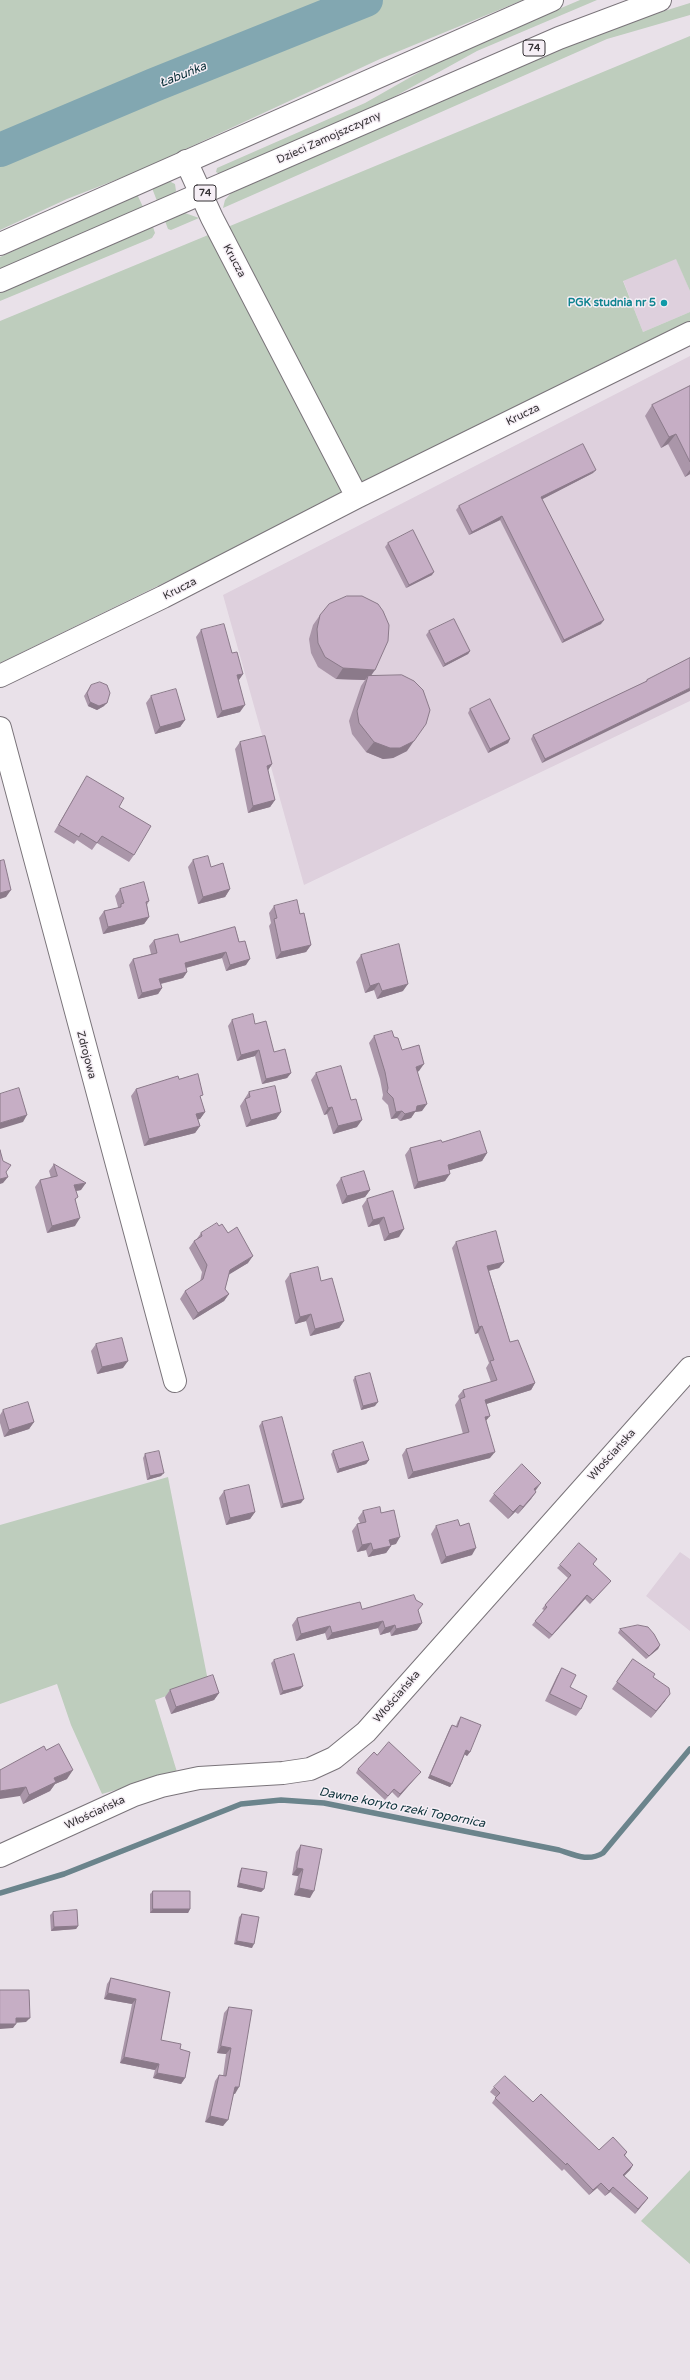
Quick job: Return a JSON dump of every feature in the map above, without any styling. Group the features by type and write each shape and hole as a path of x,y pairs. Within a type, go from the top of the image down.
{"street":[{"path":"0,244 552,0"},
{"name":"Dzieci Zamojszczyzny","path":"0,281 565,35 660,0"},
{"name":"Krucza","path":"186,161 200,195 357,496"},
{"name":"Krucza","path":"0,676 163,598 357,496 690,333"},
{"name":"Zdrojowa","path":"0,728 175,1381"},
{"name":"Włościańska","path":"0,1856 134,1795 161,1786 199,1778 283,1774 310,1769 334,1758 366,1732 690,1368"}],"shaded area":[{"path":"676,258 690,291 690,312 643,332 623,280"},
{"path":"690,356 690,701 304,885 223,595"},
{"path":"680,1552 690,1559 690,1631 646,1596"}],"green space":[{"path":"0,0 523,0 380,59 136,172 67,199 0,230"},
{"path":"580,0 597,0 477,51 392,98 220,174 216,172 217,168 365,103 446,57"},
{"path":"690,3 690,15 607,39 223,208 225,200 231,193 606,29"},
{"path":"690,36 690,291 676,259 623,281 643,332 690,312 690,326 0,663 0,321"},
{"path":"169,181 175,184 176,191 174,194 157,201 152,188"},
{"path":"137,194 143,207 0,269 0,257"},
{"path":"185,213 199,218 171,230 168,229 165,221"},
{"path":"153,227 155,233 152,238 0,301 0,293"},
{"path":"168,1477 208,1681 155,1700 177,1772 102,1794 71,1725 57,1684 0,1704 0,1525"},
{"path":"690,2170 690,2264 641,2221"}],"building":[{"path":"690,386 690,462 676,434 669,437 652,405"},
{"path":"583,444 596,470 541,497 604,620 564,640 502,516 472,532 459,506"},
{"path":"413,530 434,572 409,585 388,543"},
{"path":"347,596 362,596 378,604 389,625 388,641 375,670 343,668 325,657 318,643 317,629 320,615 329,604"},
{"path":"454,619 470,651 445,664 429,631"},
{"path":"224,624 232,653 237,652 243,674 237,675 245,705 222,711 201,630"},
{"path":"690,658 690,688 545,759 533,735 647,681"},
{"path":"402,675 414,681 423,690 430,710 426,724 414,741 400,748 390,748 374,742 359,723 357,711 368,676"},
{"path":"100,682 107,685 110,693 107,703 99,706 90,702 87,693 91,685"},
{"path":"176,689 185,720 160,727 151,696"},
{"path":"490,699 510,739 490,749 470,709"},
{"path":"265,736 272,764 267,766 275,800 253,806 240,742"},
{"path":"87,776 124,798 119,807 151,826 134,855 102,836 97,843 81,833 79,837 59,825"},
{"path":"208,856 211,867 223,863 230,889 203,897 193,860"},
{"path":"4,860 11,890 0,893 0,861"},
{"path":"144,882 149,901 146,902 149,917 108,927 104,911 121,907 121,904 124,903 120,889"},
{"path":"297,900 300,914 304,913 311,945 281,952 274,919 277,918 274,906"},
{"path":"235,927 239,942 245,941 250,959 230,965 226,952 185,963 187,972 159,979 162,988 142,993 133,959 157,953 154,940 178,934 180,942"},
{"path":"399,944 408,984 382,991 379,983 370,986 361,955"},
{"path":"253,1014 255,1024 266,1021 274,1052 285,1049 291,1073 266,1079 259,1050 241,1055 232,1020"},
{"path":"392,1031 394,1037 398,1038 402,1050 419,1045 424,1064 416,1067 427,1104 417,1106 416,1111 405,1114 402,1111 396,1112 393,1098 387,1092 388,1088 385,1072 374,1036"},
{"path":"341,1066 351,1100 356,1099 362,1120 338,1126 332,1107 328,1108 316,1073"},
{"path":"198,1074 203,1095 200,1096 205,1112 196,1114 200,1126 149,1139 136,1089 178,1076 179,1079"},
{"path":"275,1086 281,1112 251,1120 245,1099 250,1097 249,1092"},
{"path":"19,1088 27,1115 0,1123 0,1094"},
{"path":"480,1131 487,1153 448,1165 450,1174 418,1182 410,1148 441,1140 442,1142"},
{"path":"0,1150 3,1161 11,1165 6,1172 8,1177 0,1179"},
{"path":"54,1164 86,1183 74,1185 78,1197 75,1199 80,1218 52,1226 40,1180 57,1176"},
{"path":"364,1171 370,1190 347,1196 341,1178"},
{"path":"393,1191 404,1229 389,1234 384,1217 373,1220 367,1199"},
{"path":"217,1223 219,1226 222,1224 228,1233 237,1227 253,1256 230,1270 225,1289 229,1294 198,1313 185,1291 203,1279 207,1265 194,1241 202,1236 201,1233"},
{"path":"496,1231 504,1262 487,1266 510,1342 518,1340 535,1383 485,1400 490,1416 485,1417 495,1452 413,1472 406,1449 469,1432 460,1399 465,1397 463,1390 497,1380 490,1361 494,1360 482,1326 479,1327 456,1242"},
{"path":"318,1267 321,1281 332,1278 344,1321 315,1329 311,1314 300,1317 290,1274"},
{"path":"122,1338 128,1361 102,1367 96,1344"},
{"path":"370,1373 378,1402 363,1406 355,1377"},
{"path":"28,1402 34,1422 9,1430 3,1410"},
{"path":"282,1417 304,1499 283,1504 262,1422"},
{"path":"363,1442 369,1460 339,1469 333,1451"},
{"path":"159,1451 164,1473 150,1476 145,1454"},
{"path":"522,1464 541,1483 534,1489 536,1492 523,1507 520,1505 513,1512 494,1494"},
{"path":"249,1485 255,1512 230,1518 224,1491"},
{"path":"380,1507 381,1513 394,1510 400,1537 389,1540 391,1546 373,1550 371,1543 362,1545 357,1524 366,1522 363,1511"},
{"path":"458,1520 460,1526 469,1523 476,1548 446,1557 436,1526"},
{"path":"579,1543 597,1559 593,1564 611,1581 593,1600 587,1595 552,1635 535,1621 547,1607 545,1605 571,1575 560,1565"},
{"path":"414,1595 416,1600 423,1604 418,1610 422,1623 396,1629 395,1625 385,1628 383,1621 332,1633 330,1626 301,1634 297,1618 360,1602 362,1609"},
{"path":"638,1625 648,1627 660,1645 649,1656 620,1629"},
{"path":"294,1654 303,1686 283,1691 274,1660"},
{"path":"633,1659 655,1674 653,1677 669,1688 670,1694 656,1711 617,1682"},
{"path":"562,1668 576,1675 570,1687 587,1696 581,1709 550,1694"},
{"path":"213,1675 219,1693 176,1707 170,1690"},
{"path":"461,1717 481,1725 470,1752 466,1750 452,1784 430,1775 452,1725 457,1727"},
{"path":"389,1742 421,1772 400,1794 394,1789 388,1796 358,1769 374,1752 377,1755"},
{"path":"59,1744 73,1770 54,1778 56,1782 29,1795 26,1787 0,1791 0,1770 44,1746 46,1750"},
{"path":"301,1845 322,1849 314,1891 299,1888 303,1869 297,1868"},
{"path":"242,1868 267,1872 264,1889 239,1883"},
{"path":"153,1891 190,1891 190,1909 153,1909"},
{"path":"77,1910 78,1926 54,1927 53,1912"},
{"path":"242,1914 259,1917 254,1944 237,1941"},
{"path":"111,1978 170,1992 161,2040 181,2044 180,2049 190,2052 185,2078 157,2073 159,2064 124,2057 136,1999 108,1993"},
{"path":"0,1990 29,1990 30,2018 16,2018 16,2024 0,2024"},
{"path":"229,2007 252,2010 239,2087 235,2087 228,2120 210,2116 219,2075 226,2076 231,2048 221,2046"},
{"path":"505,2076 533,2102 541,2094 599,2150 613,2137 627,2152 624,2155 633,2165 623,2175 648,2198 638,2209 613,2187 609,2191 601,2183 593,2190 567,2163 566,2165 495,2098 500,2093 494,2087"}],"waterway":[{"name":"Łabuńka","path":"0,150 154,85 366,0"},
{"name":"Dawne koryto rzeki Topornica","path":"0,1893 64,1874 241,1804 281,1800 324,1803 559,1850 581,1857 597,1856 603,1853 690,1749"}],"place":[{"name":"PGK studnia nr 5","path":"664,303"}]}
